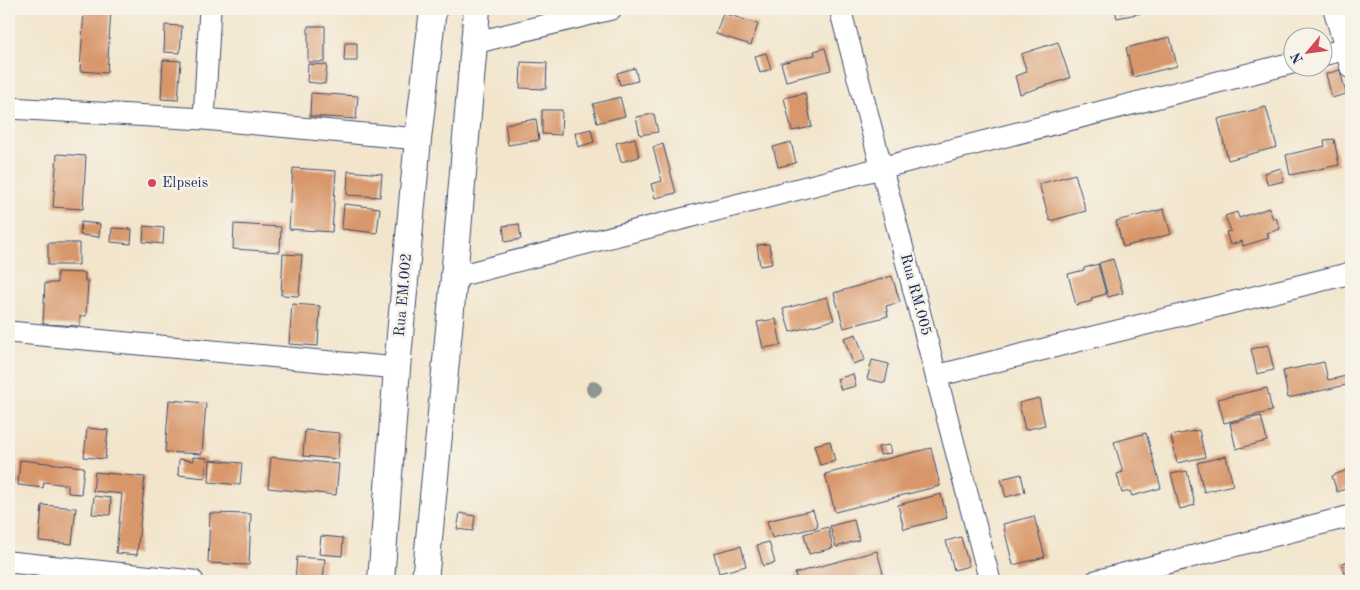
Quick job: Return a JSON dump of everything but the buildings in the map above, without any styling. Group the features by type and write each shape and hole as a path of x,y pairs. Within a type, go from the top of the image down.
{"street":[{"path":"204,119 210,9"},
{"name":"Rua EM.002","path":"381,581 397,368 418,139 433,9"},
{"path":"425,581 477,9"},
{"path":"474,43 611,9"},
{"name":"Rua RM.005","path":"840,9 990,581"},
{"path":"1332,55 1349,55 1334,9"},
{"path":"454,278 1282,66"},
{"path":"9,108 204,119 418,139"},
{"path":"936,376 1351,273"},
{"path":"9,332 397,368"},
{"path":"1096,581 1351,516"},
{"path":"9,562 193,581"}],"place":[{"name":"Elpseis","path":"152,183"}]}
